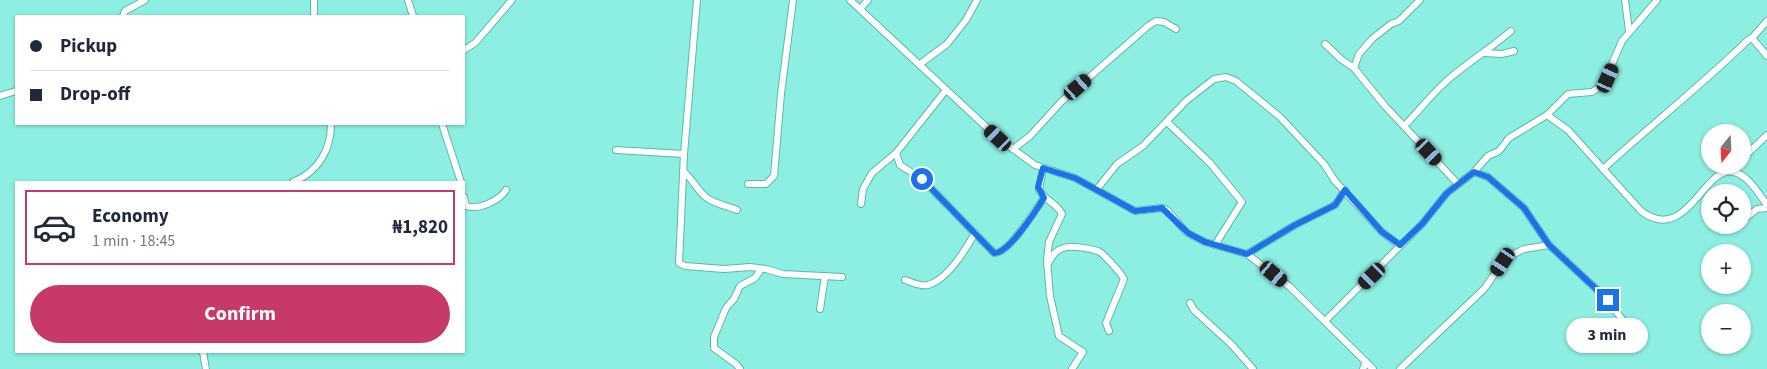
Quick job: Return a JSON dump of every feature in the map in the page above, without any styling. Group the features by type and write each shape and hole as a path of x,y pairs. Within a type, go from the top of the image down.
{"street":[{"path":"123,15 125,10 145,0"},
{"path":"314,0 314,15"},
{"path":"408,0 413,15"},
{"path":"465,49 475,43 512,0"},
{"path":"697,0 684,154 678,259 681,265 724,269 761,269 783,274 842,277"},
{"path":"748,184 766,184 774,176 782,84 793,0"},
{"path":"850,0 861,8 946,90 1013,149 1043,168 1075,178 1135,211 1162,208 1188,233 1215,245 1247,254 1285,283 1373,369"},
{"path":"861,8 868,0"},
{"path":"920,64 947,44 966,20 977,0"},
{"path":"1354,68 1360,54 1372,39 1391,24 1399,21 1420,0"},
{"path":"1624,0 1629,31"},
{"path":"1325,321 1422,224 1447,193 1474,172 1484,159 1502,148 1509,138 1547,115 1568,94 1592,92 1603,85 1622,41 1629,31 1648,13 1657,0"},
{"path":"1013,149 1030,136 1047,114 1148,26 1156,21 1164,22 1176,29"},
{"path":"1603,169 1752,38 1767,21"},
{"path":"1404,125 1448,79 1511,31"},
{"path":"1752,38 1767,56"},
{"path":"1325,44 1354,68 1385,106 1458,184"},
{"path":"1484,53 1502,54 1514,51"},
{"path":"1097,189 1117,164 1143,146 1186,101 1214,79 1230,78 1280,117 1382,232 1400,245"},
{"path":"861,204 863,189 872,173 896,153 946,90"},
{"path":"0,96 15,91"},
{"path":"1547,115 1568,130 1641,211 1656,219 1664,220 1683,212 1712,182 1724,174"},
{"path":"1167,122 1210,163 1242,202 1215,245"},
{"path":"295,181 312,172 319,164 330,140 331,125"},
{"path":"442,125 461,181"},
{"path":"1751,150 1767,134"},
{"path":"616,150 684,154"},
{"path":"896,153 900,165 922,179 975,232 989,251 999,254 1003,252 1044,198"},
{"path":"1043,168 1038,187 1044,198 1055,204 1062,214 1049,242 1047,265 1050,296 1059,336 1083,352 1072,369"},
{"path":"683,171 693,179 700,192 708,200 737,210"},
{"path":"1474,172 1488,177 1524,208 1549,245 1606,298 1631,331 1632,344"},
{"path":"1739,174 1767,206 1757,209 1751,214"},
{"path":"465,202 466,206 474,208 501,196 506,190"},
{"path":"1247,254 1295,225 1335,205 1345,190"},
{"path":"905,280 924,285 935,281 962,257 975,232"},
{"path":"1400,369 1478,295 1506,258 1524,248 1549,245"},
{"path":"1047,265 1056,252 1062,249 1082,248 1099,251 1123,276 1122,284 1106,323 1109,331"},
{"path":"740,369 714,348 713,340 726,308 734,300 740,286 755,278 761,269"},
{"path":"820,309 825,276"},
{"path":"1190,303 1194,310 1232,345 1253,369"},
{"path":"203,353 206,369"},
{"path":"1363,369 1366,362"}],"route":[{"path":"922,179 975,232 989,251 994,253 999,254 1007,248 1044,198 1038,187 1043,168 1075,178 1135,211 1155,207 1167,210 1188,233 1205,242 1247,254 1295,225 1302,224 1335,205 1345,190 1382,232 1400,245 1422,224 1447,193 1474,172 1488,177 1510,198 1524,208 1549,245 1608,300"}]}
